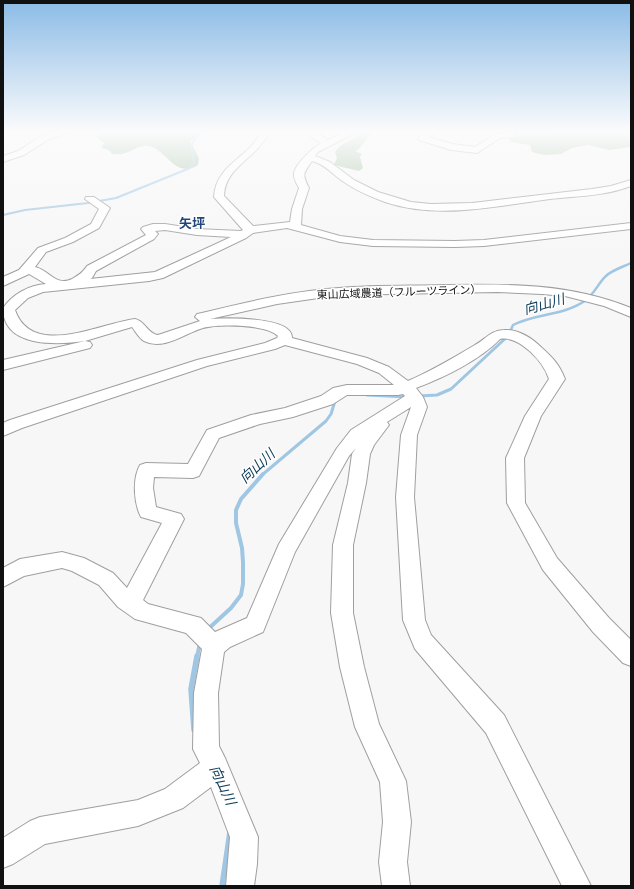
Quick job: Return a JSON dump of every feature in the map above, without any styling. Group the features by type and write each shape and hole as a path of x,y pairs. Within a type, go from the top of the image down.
{"street":[{"path":"228,173 218,190 219,197 247,233"},
{"path":"295,226 297,209 304,188 298,173"},
{"path":"340,173 346,179 387,199 404,204 423,206 463,207 601,191 631,183"},
{"path":"3,282 25,270 42,250 69,240 95,226 105,208 93,201"},
{"path":"72,284 88,275 91,269 150,237 152,234 147,229 158,227 195,232 247,233 295,226 316,234 340,239 373,243 417,244 484,243 631,226"},
{"path":"247,233 159,275 149,278 58,285 29,292 10,306 8,310 9,316 25,333 43,339 82,337 135,323 143,332 154,340 164,338 199,325 212,323 260,324 272,326 285,334 284,340"},
{"path":"25,270 34,270 46,279 58,285"},
{"name":"東山広域農道（フルーツライン）","path":"3,365 262,302 324,292 510,288 545,290 578,294 599,299 631,313"},
{"path":"396,886 393,862 397,822 393,781 367,727 352,667 342,613 343,545 357,483 361,454 367,442 391,412 410,392 433,376 486,345 495,336 500,334 512,334 528,342 553,367 557,380 533,416 515,458 516,503 550,564 601,625 631,655"},
{"path":"3,430 16,424 126,387 202,363 270,346 284,340 362,361 384,370 410,392 419,407 409,435 405,496 414,620 423,642 495,724 577,886"},
{"path":"130,604 174,519 148,512 144,488 146,470 193,471 213,434 328,400 339,392 347,390 398,390 410,392"},
{"path":"3,578 20,568 62,560 77,564 106,579 125,600 143,612 193,625 207,639 222,640 255,625 286,550 343,452 357,434 391,412"},
{"path":"207,639 206,749 208,772 244,837 243,864 240,886"},
{"path":"3,854 40,831 138,813 174,799 208,772"}],"waterway":[{"path":"3,215 25,210 88,203 116,198 176,173"},
{"name":"向山川","path":"510,332 513,325 522,321 569,309 586,300 608,274 631,263"},
{"name":"向山川","path":"419,396 437,395 451,389 509,335 511,331"},
{"name":"向山川","path":"367,395 407,397"},
{"name":"向山川","path":"262,475 326,421 331,414 335,401"},
{"name":"向山川","path":"207,630 231,608 241,595 243,584 243,562 242,548 236,523 236,510 241,499 262,475"},
{"name":"向山川","path":"197,657 200,643"},
{"name":"向山川","path":"194,730 191,689 197,656"},
{"name":"向山川","path":"222,886 230,832"}],"district":[{"name":"矢坪","path":"192,223"}]}
